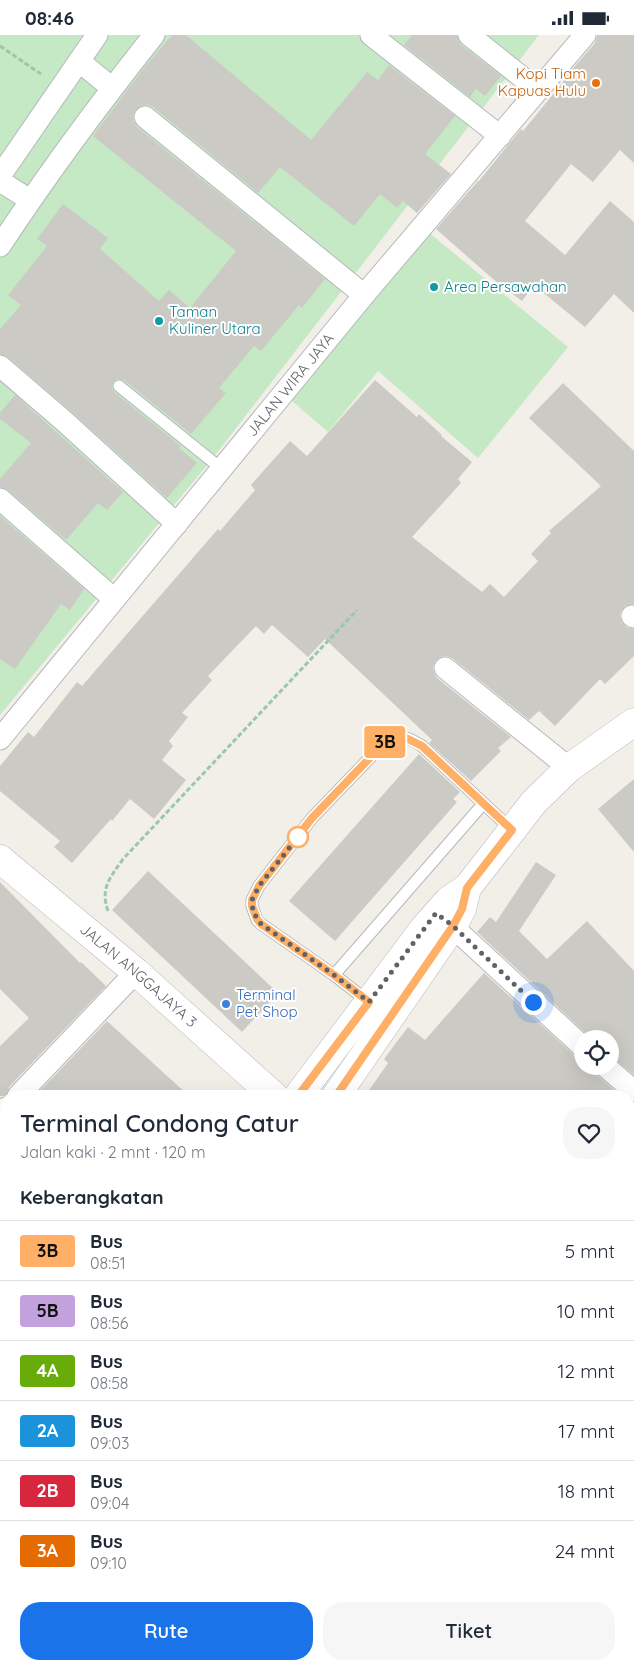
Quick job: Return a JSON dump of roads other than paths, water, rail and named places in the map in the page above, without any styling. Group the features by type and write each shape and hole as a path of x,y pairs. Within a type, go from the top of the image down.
{"main road":[{"path":"340,1090 445,919 449,899 467,888 534,803 569,768 634,722"},
{"name":"JALAN ANGGAJAYA 3","path":"0,859 136,972 267,1090"},
{"path":"303,1090 369,1002 445,919"}],"street":[{"path":"0,177 97,35"},
{"path":"0,245 30,200 112,88 154,35"},
{"path":"371,35 500,136"},
{"path":"469,35 538,89"},
{"name":"JALAN WIRA JAYA","path":"0,739 114,599 223,470 364,295 585,35"},
{"path":"79,61 112,88"},
{"path":"145,117 364,295"},
{"path":"0,181 30,200"},
{"path":"0,367 64,421 177,524"},
{"path":"0,499 114,599"},
{"path":"445,668 569,768"},
{"path":"445,919 574,1039"},
{"path":"24,1090 136,972"},
{"path":"616,1075 633,1090"}],"lane":[{"path":"119,386 223,470"},
{"path":"369,1002 261,924 252,906 252,900 259,886 312,818 388,739 404,737 422,746 512,830"},
{"path":"334,975 483,803"}],"place":[{"name":"Kopi Tiam Kapuas Hulu","path":"596,83"},
{"name":"Area Persawahan","path":"434,287"},
{"name":"Taman Kuliner Utara","path":"159,321"},
{"name":"Terminal Pet Shop","path":"226,1004"}]}
